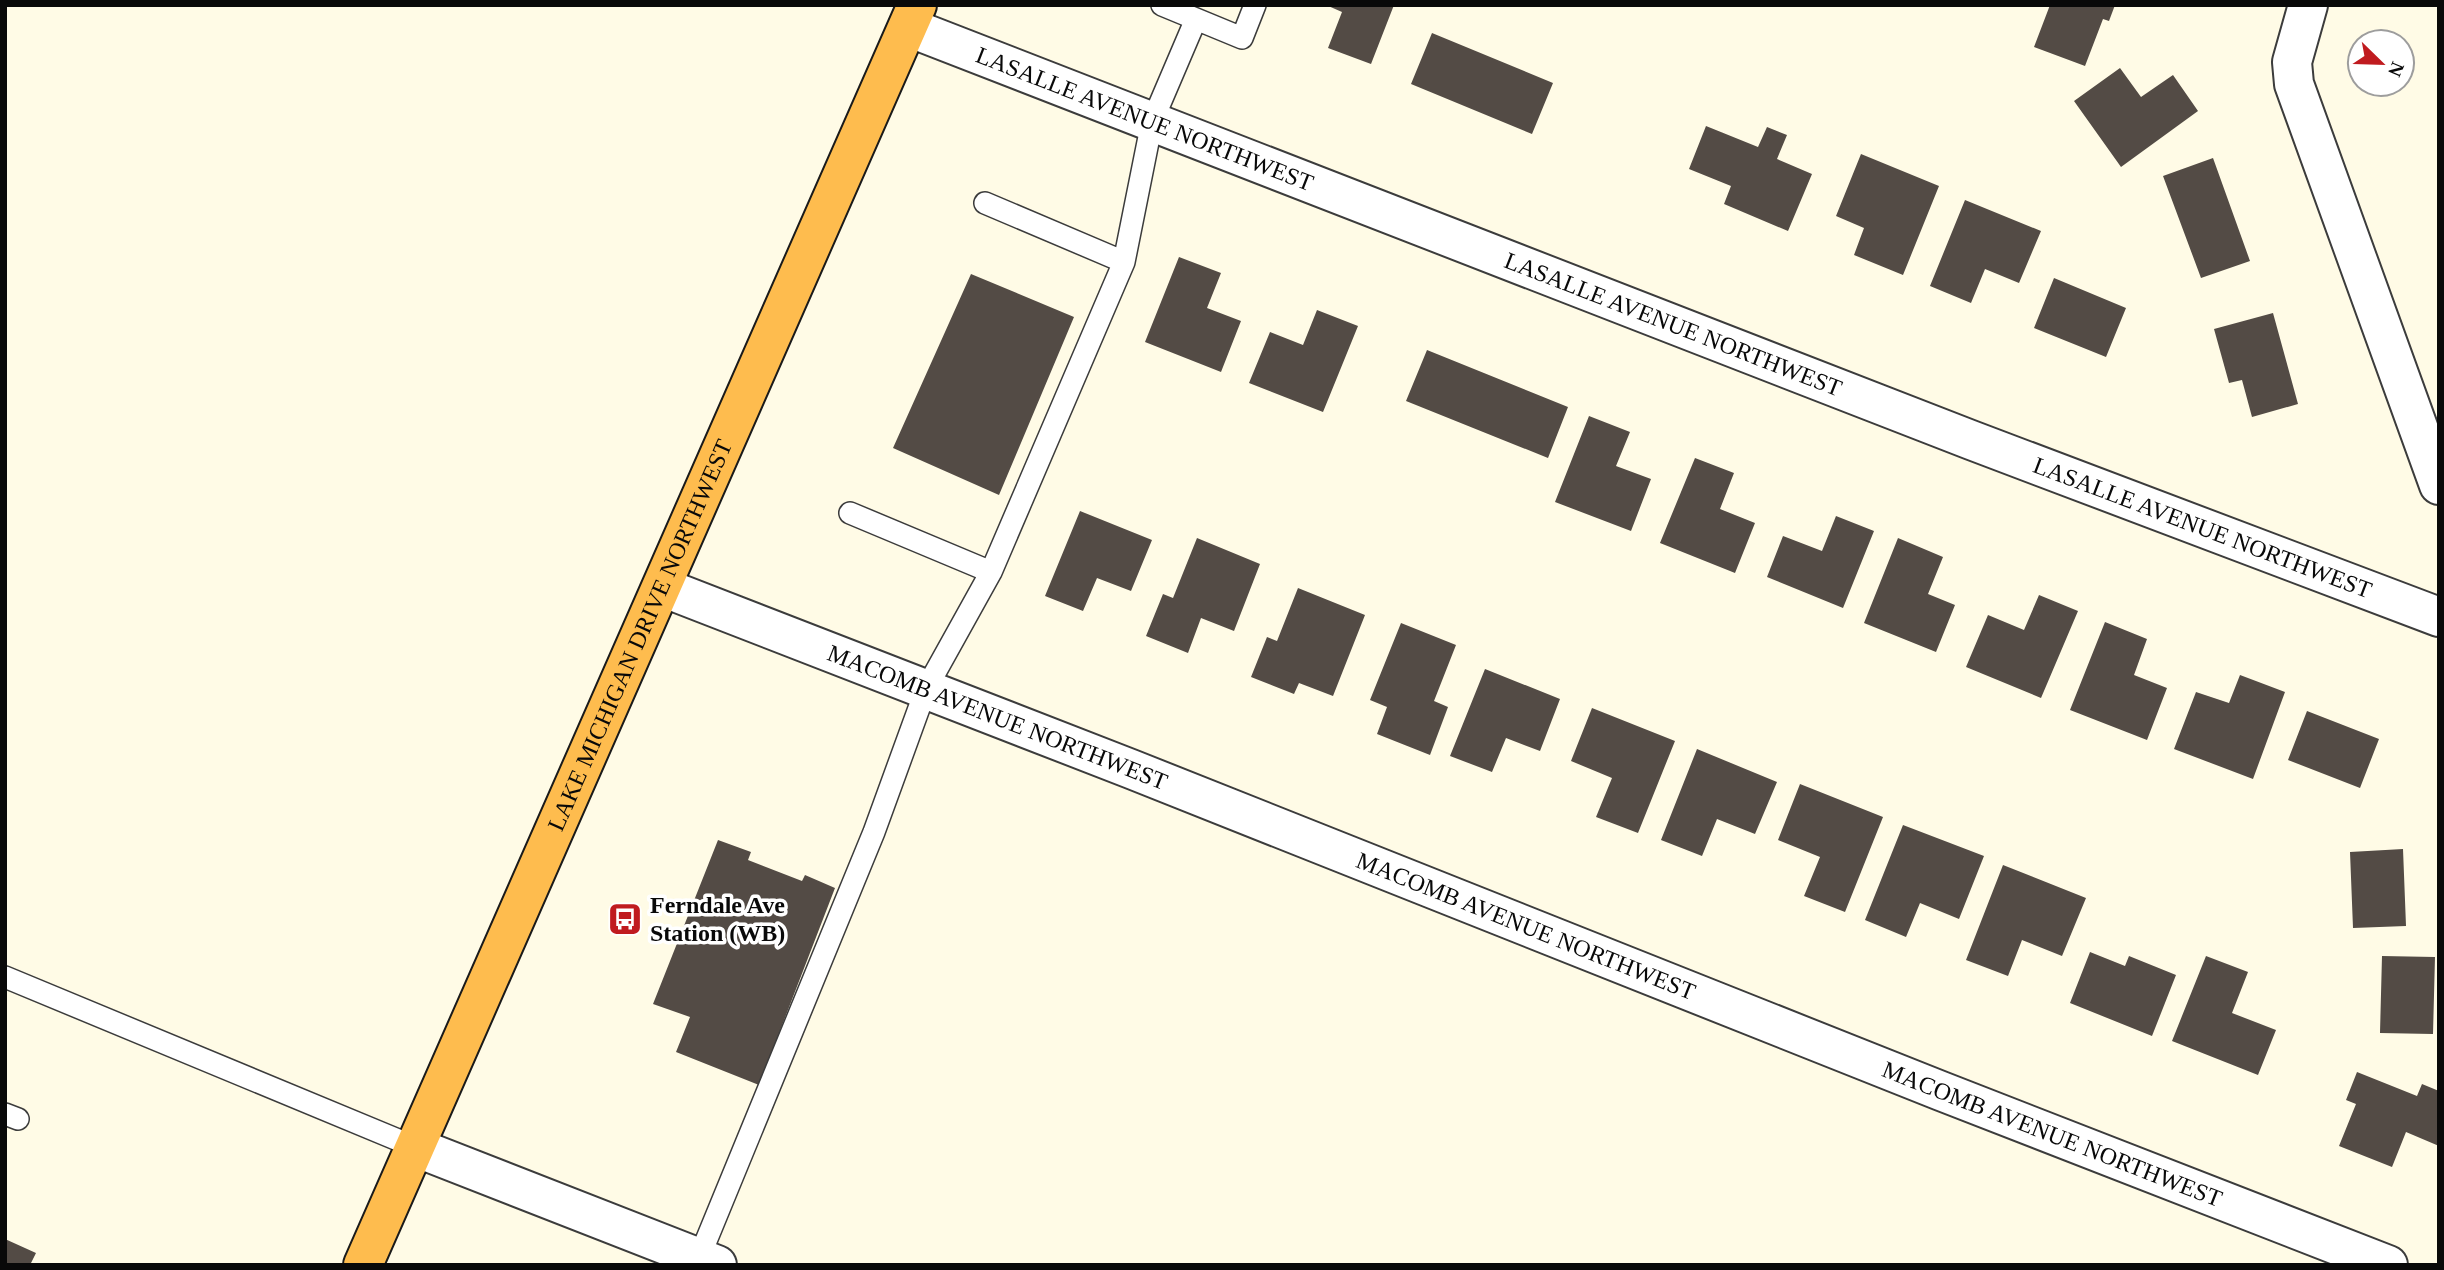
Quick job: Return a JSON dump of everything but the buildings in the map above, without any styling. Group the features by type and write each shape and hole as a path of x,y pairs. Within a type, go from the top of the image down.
{"highway":[{"name":"LAKE MICHIGAN DRIVE NORTHWEST","path":"363,1265 912,16"}],"street":[{"path":"2308,5 2292,62 2294,84 2439,485"},
{"name":"LASALLE AVENUE NORTHWEST","path":"912,16 1152,122 1971,440 2439,617"},
{"name":"MACOMB AVENUE NORTHWEST","path":"662,587 1157,779 1954,1096 2388,1265"},
{"path":"415,1147 708,1261"}],"lane":[{"path":"1162,5 1242,38 1255,5"},
{"path":"708,1261 926,690 991,572 1124,262 1152,122 1196,19"},
{"path":"985,203 1124,262"},
{"path":"850,513 991,572"},
{"path":"5,977 415,1147"}],"place":[{"name":"Ferndale Ave Station (WB)","path":"625,919"}]}
